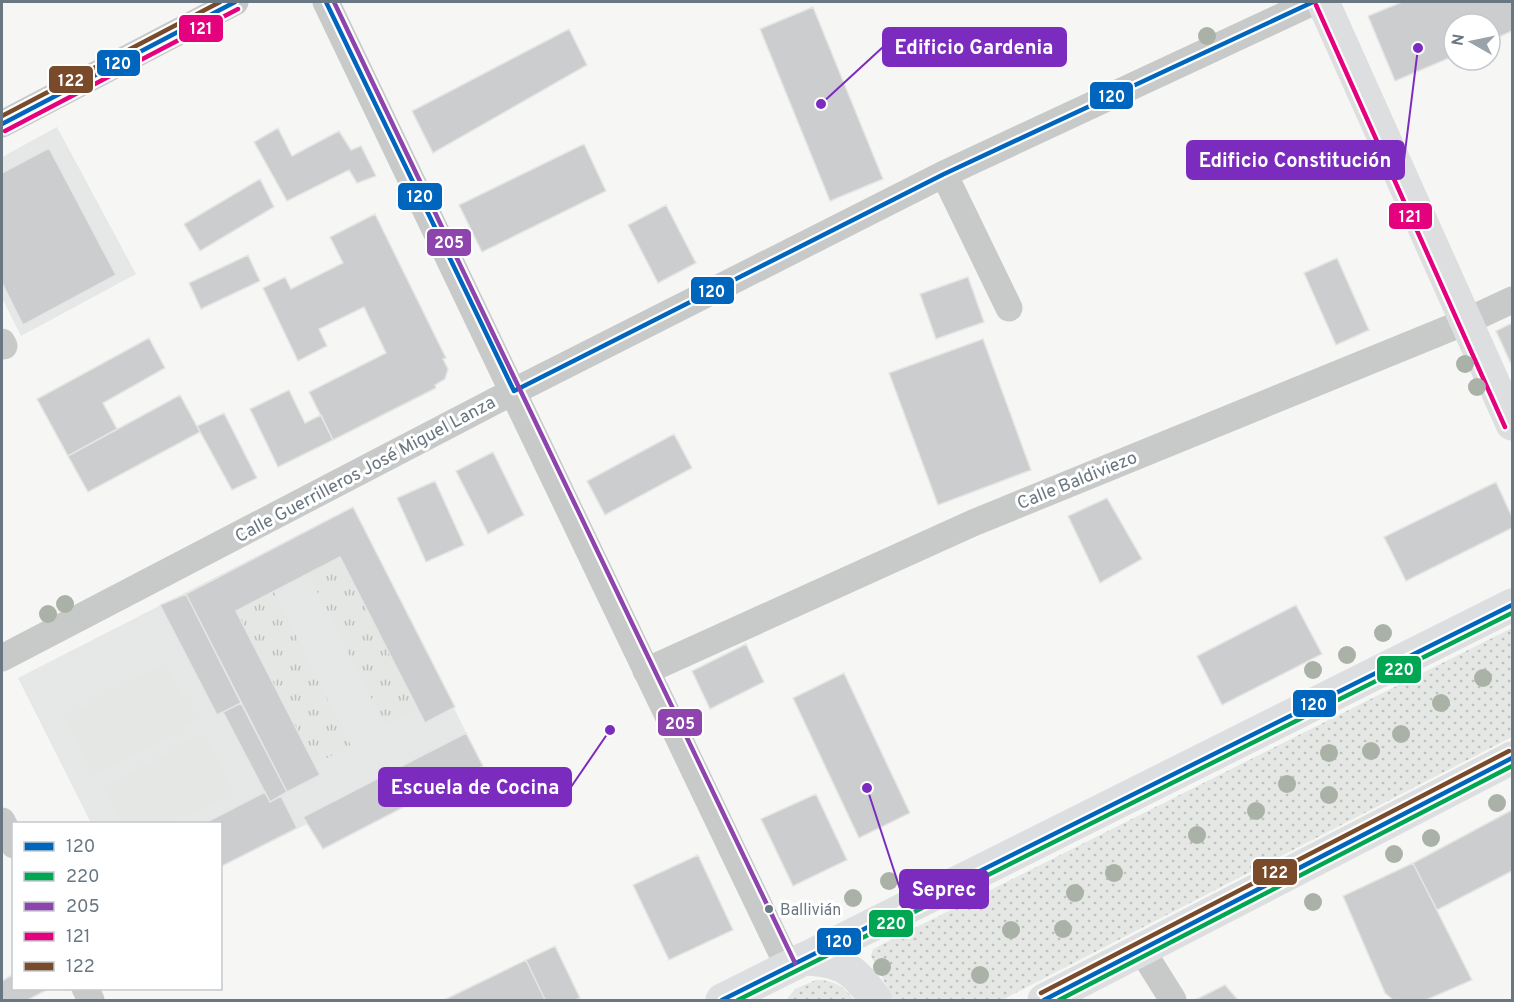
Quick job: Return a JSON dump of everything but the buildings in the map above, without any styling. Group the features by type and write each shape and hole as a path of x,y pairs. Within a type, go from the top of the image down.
{"main road":[{"path":"1323,2 1512,424"},
{"path":"722,1000 783,974 1512,605"},
{"path":"1044,1000 1512,758"},
{"path":"783,974 823,960 842,965 860,977 876,1000"}],"street":[{"path":"2,124 235,2"},
{"path":"326,2 646,671 783,974"},
{"name":"Calle Guerrilleros José Miguel Lanza","path":"2,658 514,391 944,174 1313,2"},
{"path":"944,174 1009,308"},
{"name":"Calle Baldiviezo","path":"646,671 973,523 1465,322 1512,300"},
{"path":"2,821 12,841"},
{"path":"1141,949 1173,1000"}],"shaded area":[{"path":"57,127 136,274 21,336 2,298 2,157"},
{"path":"353,507 483,766 323,849 307,824 222,866 222,822 90,822 18,678"}],"green space":[{"path":"340,557 417,708 385,725 308,574"},
{"path":"274,592 351,746 315,764 236,611"},
{"path":"1512,628 1512,737 1002,1000 894,1000 871,956 873,949"},
{"path":"166,664 196,721 95,774 65,717"},
{"path":"204,734 233,791 173,822 121,822 103,786"},
{"path":"816,980 838,985 854,1000 786,1000 795,989"}],"transit line":[{"name":"122","path":"2,116 220,2"},
{"name":"120","path":"2,124 235,2"},
{"name":"120","path":"326,2 514,391"},
{"name":"205","path":"334,2 795,963"},
{"name":"120","path":"514,391 944,174 1313,2"},
{"name":"121","path":"1316,5 1505,427"},
{"name":"121","path":"5,131 238,9"},
{"name":"120","path":"722,1000 1512,605"},
{"name":"220","path":"738,1000 1512,613"},
{"name":"122","path":"1041,993 1509,751"},
{"name":"120","path":"1044,1000 1512,758"},
{"name":"220","path":"1059,1000 1512,766"}],"place":[{"name":"Edificio Constitución","path":"1418,48"},
{"name":"Edificio Gardenia","path":"821,104"},
{"name":"Escuela de Cocina","path":"610,730"},
{"name":"Seprec","path":"867,788"},
{"name":"Ballivián","path":"769,909"}]}
